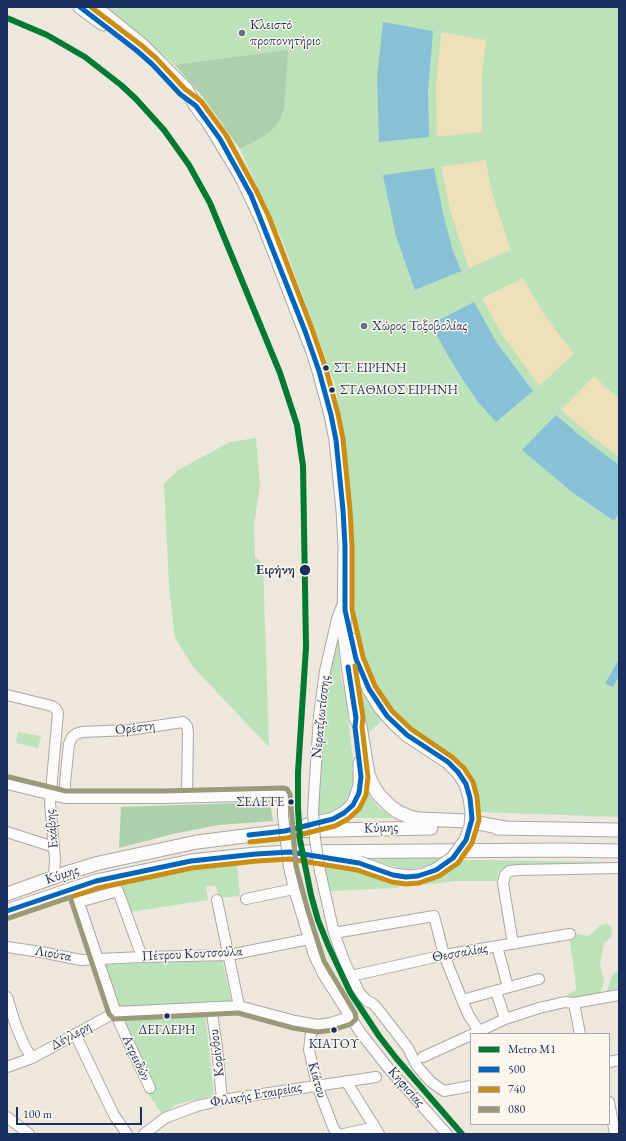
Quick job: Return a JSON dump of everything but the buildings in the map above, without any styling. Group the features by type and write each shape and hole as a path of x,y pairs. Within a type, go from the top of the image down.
{"main road":[{"name":"Νερατζιωτίσσης","path":"80,7 136,50 180,94 196,106"},
{"name":"Νερατζιωτίσσης","path":"95,7 142,45 186,89 196,106 210,123 251,195 262,220 319,371 336,440 345,546 344,630 356,718"},
{"path":"290,852 359,864 393,875 412,877 424,875 436,870 454,858 466,840 471,826 472,812 470,798 466,784 458,772 448,762 407,735 394,723 380,707 369,689 358,664 345,603"},
{"path":"356,718 360,726 370,780 379,795 394,809 415,819 467,821 505,828"},
{"path":"285,831 333,819 344,813 353,805 359,793 361,778 355,727 356,718"},
{"name":"Κύμης","path":"7,894 99,863 196,842 285,831 410,828 619,830"},
{"name":"Κύμης","path":"7,911 96,881 191,861 290,852 619,851"}],"street":[{"name":"Νερατζιωτίσσης","path":"315,839 313,811 319,716 325,672 337,619 345,603"},
{"name":"Εκάβης","path":"7,695 52,706 58,713 50,795 55,859 54,877"},
{"name":"Ορέστη","path":"65,798 69,744 72,737 76,734 82,732 129,730 178,722 186,723 188,732 187,798"},
{"path":"7,784 65,798 187,798"},
{"name":"Κηφισίας","path":"187,798 282,795 289,867 294,889 314,955 323,974 349,1017 389,1069 447,1134"},
{"path":"7,832 54,847"},
{"name":"Κηφισίας","path":"315,839 320,871 334,933 359,992 367,1001 372,1002 377,1008 408,1048 417,1066 431,1082 444,1091 470,1086"},
{"path":"513,944 503,883 505,875 509,871 619,868"},
{"name":"Ατρειδών","path":"74,888 116,1012 150,1088"},
{"path":"246,899 294,889"},
{"path":"79,902 118,891 142,957"},
{"path":"217,900 240,1006"},
{"path":"334,933 434,916 444,955 469,1016 474,1033 505,1019 555,1003 565,1002 574,1004 619,995"},
{"name":"Θεσσαλίας","path":"351,976 444,955 570,934"},
{"name":"Πέτρου Κουτσούλα","path":"99,959 229,955 309,939"},
{"path":"497,946 508,988"},
{"name":"Λιούτα","path":"7,947 81,960 99,959"},
{"path":"462,1000 539,980"},
{"path":"496,991 505,1019"},
{"path":"7,997 16,1026 25,1047 32,1058"},
{"path":"574,1004 580,1033"},
{"name":"Δέγλερη","path":"7,1067 32,1058 116,1012 240,1006 318,1025 331,1023 349,1017"},
{"name":"Κορίνθου","path":"211,1007 217,1047 222,1100"},
{"name":"Κιάτου","path":"312,1024 309,1050 316,1085 337,1134"},
{"path":"75,1034 114,1115 127,1134"},
{"path":"422,1057 470,1035"},
{"name":"Φιλικής Εταιρείας","path":"144,1134 165,1118 178,1112 222,1100 376,1077"},
{"path":"344,1134 377,1130 346,1081"},
{"path":"610,1107 615,1134"},
{"path":"7,1117 29,1134"}],"green space":[{"path":"104,7 619,7 619,817 479,812 473,786 404,727 385,707 369,679 360,652 351,567 350,509 336,387 283,242 240,149 217,115 191,82 175,65"},
{"path":"288,50 284,109 280,119 274,128 266,135 240,149 203,97 175,65"},
{"path":"256,438 260,485 254,525 255,557 263,564 269,747 194,668 175,638 169,586 164,484 178,470 230,442"},
{"path":"338,639 341,679 345,693 355,776 353,789 342,805 326,814 318,815 324,713 328,679"},
{"path":"358,682 369,701 383,720 366,734 358,693"},
{"path":"18,732 41,736 38,748 16,743"},
{"path":"366,791 378,807 393,818 346,818"},
{"path":"270,802 273,821 218,825 173,834 119,848 121,807"},
{"path":"364,857 443,857 428,866 408,869 395,867"},
{"path":"459,860 619,862 619,864 508,867 502,869 498,873 497,881 454,881 425,885 424,882 442,875"},
{"path":"323,864 342,867 402,884 397,888 330,891 327,887"},
{"path":"237,865 240,896 219,898 216,886 206,886 208,900 129,912 118,886 184,872"},
{"path":"601,925 610,925 612,931 611,937 604,943 600,963 604,981 600,995 568,1000 567,995 576,990 569,936 577,934 587,936"},
{"path":"222,960 232,1003 116,1008 101,965"},
{"path":"619,970 619,994 610,994 607,991 611,978 614,973"},
{"path":"205,1012 214,1095 178,1104 162,1114 149,1095 154,1091 121,1016"}],"sand":[{"path":"441,32 486,40 482,75 482,132 437,137 436,87"},
{"path":"486,160 491,189 511,250 469,268 450,210 441,167"},
{"path":"523,278 546,317 574,354 539,386 501,333 482,298"},
{"path":"594,376 619,399 619,457 561,410"}],"water":[{"path":"383,22 433,31 428,91 429,137 379,142 377,77"},
{"path":"434,168 444,218 453,251 461,271 415,290 396,236 383,175"},
{"path":"474,302 497,343 533,391 496,422 479,403 463,380 431,324"},
{"path":"556,415 578,434 619,465 619,513 614,521 572,492 522,450"},
{"path":"619,659 619,676 613,687 605,684"}],"metro line":[{"name":"Μ1","path":"7,18 47,35 85,57 121,85 164,130 189,165 210,203 280,373 297,425 303,466 306,647 298,772 298,808 300,840 311,895 318,920 328,945 350,992 379,1036 396,1058 462,1134"}],"transit line":[{"name":"500","path":"7,911 96,881 191,861 256,854 290,852 359,863 393,875 406,877 418,876 436,870 453,858 466,840 472,819 470,798 466,784 458,772 448,762 407,735 387,716 369,689 356,659 345,610 345,546 343,510 336,440 331,415 319,371 305,331 251,195 220,139 196,106 180,94 152,64 136,50 80,7"},
{"name":"740","path":"9,918 98,888 192,868 257,861 290,859 357,870 392,882 406,884 419,883 439,876 458,863 472,843 479,820 477,797 473,782 464,768 452,757 411,729 392,711 375,686 363,657 352,609 352,546 350,510 343,439 338,414 326,369 312,329 269,217 226,135 201,101 185,89 157,59 141,45 91,7"},
{"name":"740","path":"250,842 287,838 335,826 348,819 359,809 366,795 368,777 362,727 363,717 355,666"},
{"name":"500","path":"249,835 285,831 333,819 344,813 353,805 359,793 361,777 355,727 356,718 348,667"},
{"name":"080","path":"9,777 66,791 287,789 290,794 296,866 308,911 324,961 355,1013 356,1019 351,1024 333,1030 318,1032 293,1028 238,1013 114,1019 109,1014 70,897 9,918"}],"place":[{"name":"Κλειστό προπονητήριο","path":"242,33"},
{"name":"Χώρος Τοξοβολίας","path":"364,326"},
{"name":"ΣΤ. ΕΙΡΗΝΗ","path":"326,368"},
{"name":"ΣΤΑΘΜΟΣ ΕΙΡΗΝΗ","path":"332,390"},
{"name":"Ειρήνη","path":"305,570"},
{"name":"ΣΕΛΕΤΕ","path":"291,802"},
{"name":"ΔΕΓΛΕΡΗ","path":"167,1016"},
{"name":"ΚΙΑΤΟΥ","path":"334,1030"}]}
